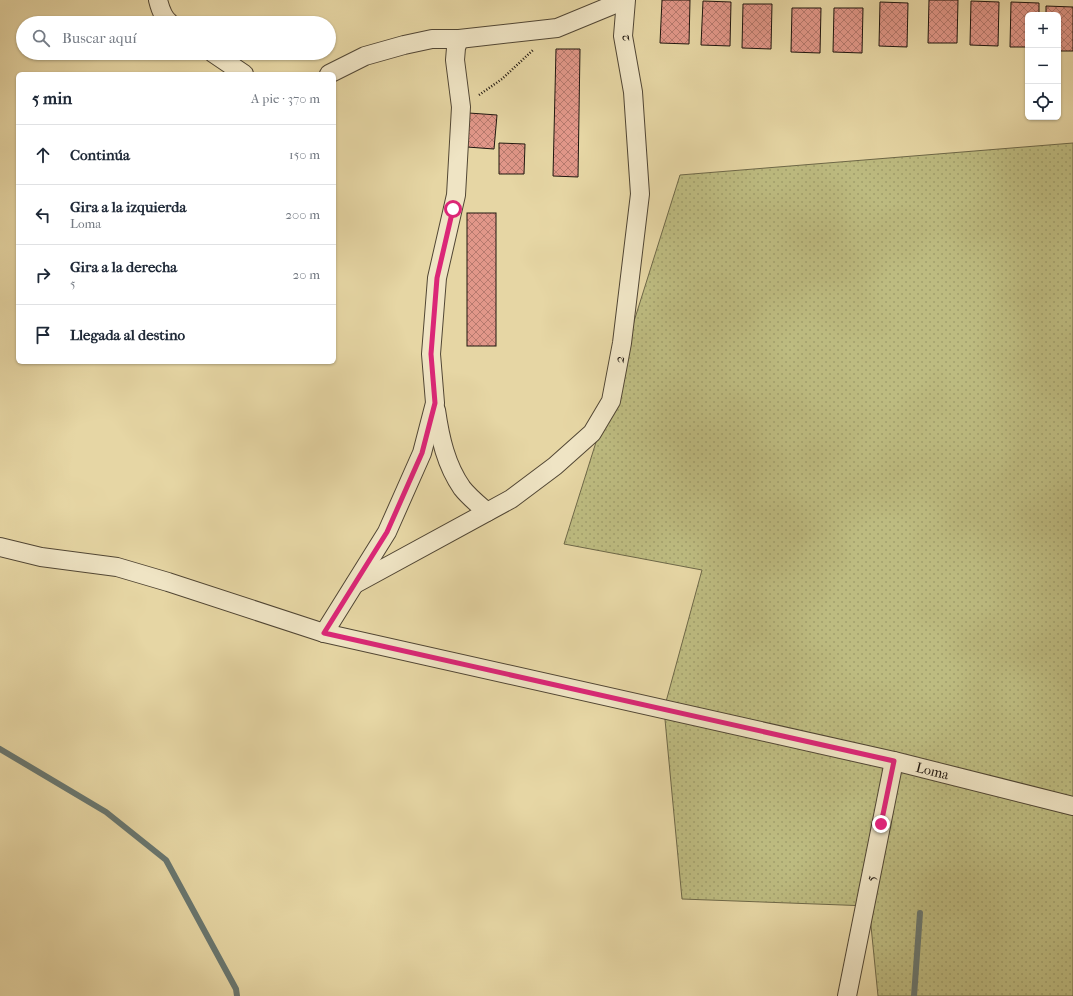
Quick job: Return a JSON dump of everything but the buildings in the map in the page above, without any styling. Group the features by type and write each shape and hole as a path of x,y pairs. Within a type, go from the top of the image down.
{"street":[{"path":"158,0 165,16"},
{"path":"332,72 365,56 404,44 432,39 459,39 557,28 625,0"},
{"name":"2","path":"355,584 511,499 555,466 592,433 611,402 622,343 640,194 633,92 623,36 625,0"},
{"path":"459,39 456,48 455,60 461,107 456,195 437,278 431,354 435,403 440,437 450,466 463,490 487,512"},
{"path":"223,60 241,72"},
{"path":"324,633 387,532 419,460 435,403"},
{"name":"Loma","path":"0,547 41,557 117,567 168,582 324,633 894,761 1073,806"},
{"name":"5","path":"846,996 894,761"}],"path":[{"path":"461,107 502,79 557,28"}],"shaded area":[{"path":"1073,143 1073,996 878,996 869,906 682,899 664,709 702,570 564,544 680,175"}],"waterway":[{"path":"0,749 106,812 166,860 236,989 237,996"},
{"path":"914,996 920,913"}],"route":[{"path":"453,209 437,278 431,354 435,403 422,453 387,532 324,633 894,761 881,824"}]}
